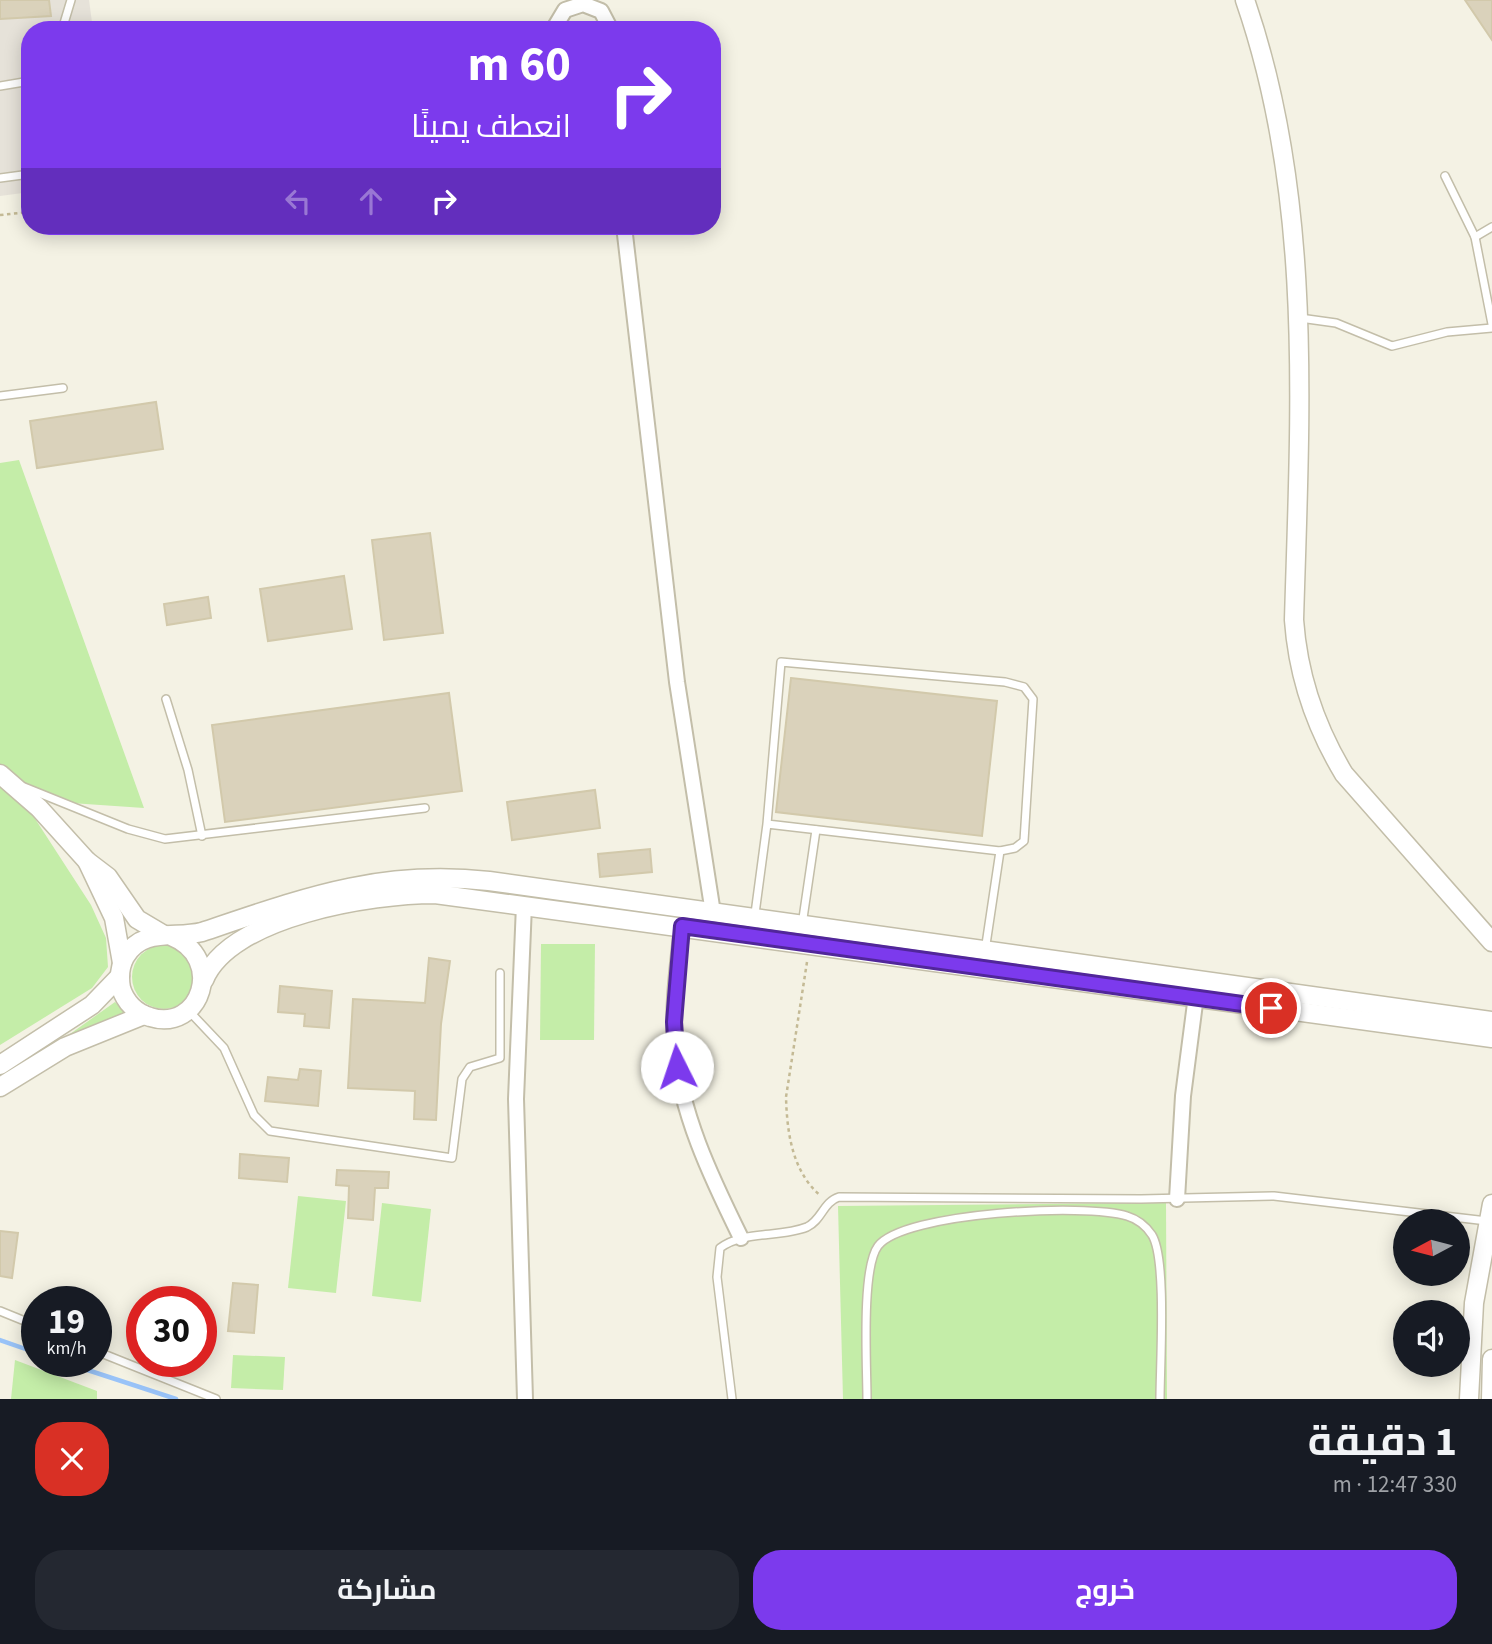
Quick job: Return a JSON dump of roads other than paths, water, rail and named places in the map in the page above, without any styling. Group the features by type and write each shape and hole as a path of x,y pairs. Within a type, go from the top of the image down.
{"street":[{"path":"602,0 609,21"},
{"path":"1245,0 1260,43 1283,152 1293,230 1300,396 1294,620 1297,657 1304,688 1328,747 1344,774 1492,942"},
{"path":"559,21 569,4 593,6 607,21"},
{"path":"625,235 677,682 713,913"},
{"path":"4,777 39,808 87,861 108,877 137,919 192,947 199,957 204,979"},
{"path":"87,861 114,918 127,999 144,1015"},
{"path":"0,1065 92,1005 121,970 134,945 143,939 202,932 341,887 418,877 489,881 713,913 752,927 804,937 1197,988 1492,1021"},
{"path":"0,1087 65,1047 144,1015 166,1018 188,1010 196,1001 214,960 228,947 291,918 339,903 388,895 435,894 682,926 752,927"},
{"path":"524,905 516,1099 525,1322 525,1399"},
{"path":"682,926 674,1022 677,1067 706,1159 741,1238"},
{"path":"1197,988 1492,1038"},
{"path":"1177,1199 1183,1096 1197,988"},
{"path":"1469,1399 1474,1303 1490,1213"},
{"path":"1491,1399 1492,1359"}],"lane":[{"path":"65,21 71,0"},
{"path":"0,86 21,82"},
{"path":"0,178 21,175"},
{"path":"1298,318 1336,323 1392,346 1447,332 1492,326 1475,237 1446,176"},
{"path":"1475,237 1492,226"},
{"path":"0,396 63,388"},
{"path":"752,927 767,824 781,662 1005,682 1024,687 1033,699 1024,841 1015,848 1000,851 767,824"},
{"path":"166,699 188,770 202,836"},
{"path":"4,777 128,829 166,839 425,807"},
{"path":"804,937 816,830"},
{"path":"984,959 1000,851"},
{"path":"188,1010 223,1048 254,1115 270,1131 452,1158 462,1079 470,1067 500,1058 500,973"},
{"path":"732,1399 716,1266 720,1248 741,1238 771,1236 816,1223 829,1203 839,1197 1177,1199 1275,1196 1490,1213"},
{"path":"867,1399 869,1279 878,1246 892,1234 918,1227 993,1213 1030,1211 1120,1214 1136,1219 1150,1233 1158,1261 1160,1399"},
{"path":"0,1311 21,1320"},
{"path":"112,1357 216,1399"}],"waterway":[{"path":"0,1340 21,1347"},
{"path":"109,1377 176,1399"}]}
